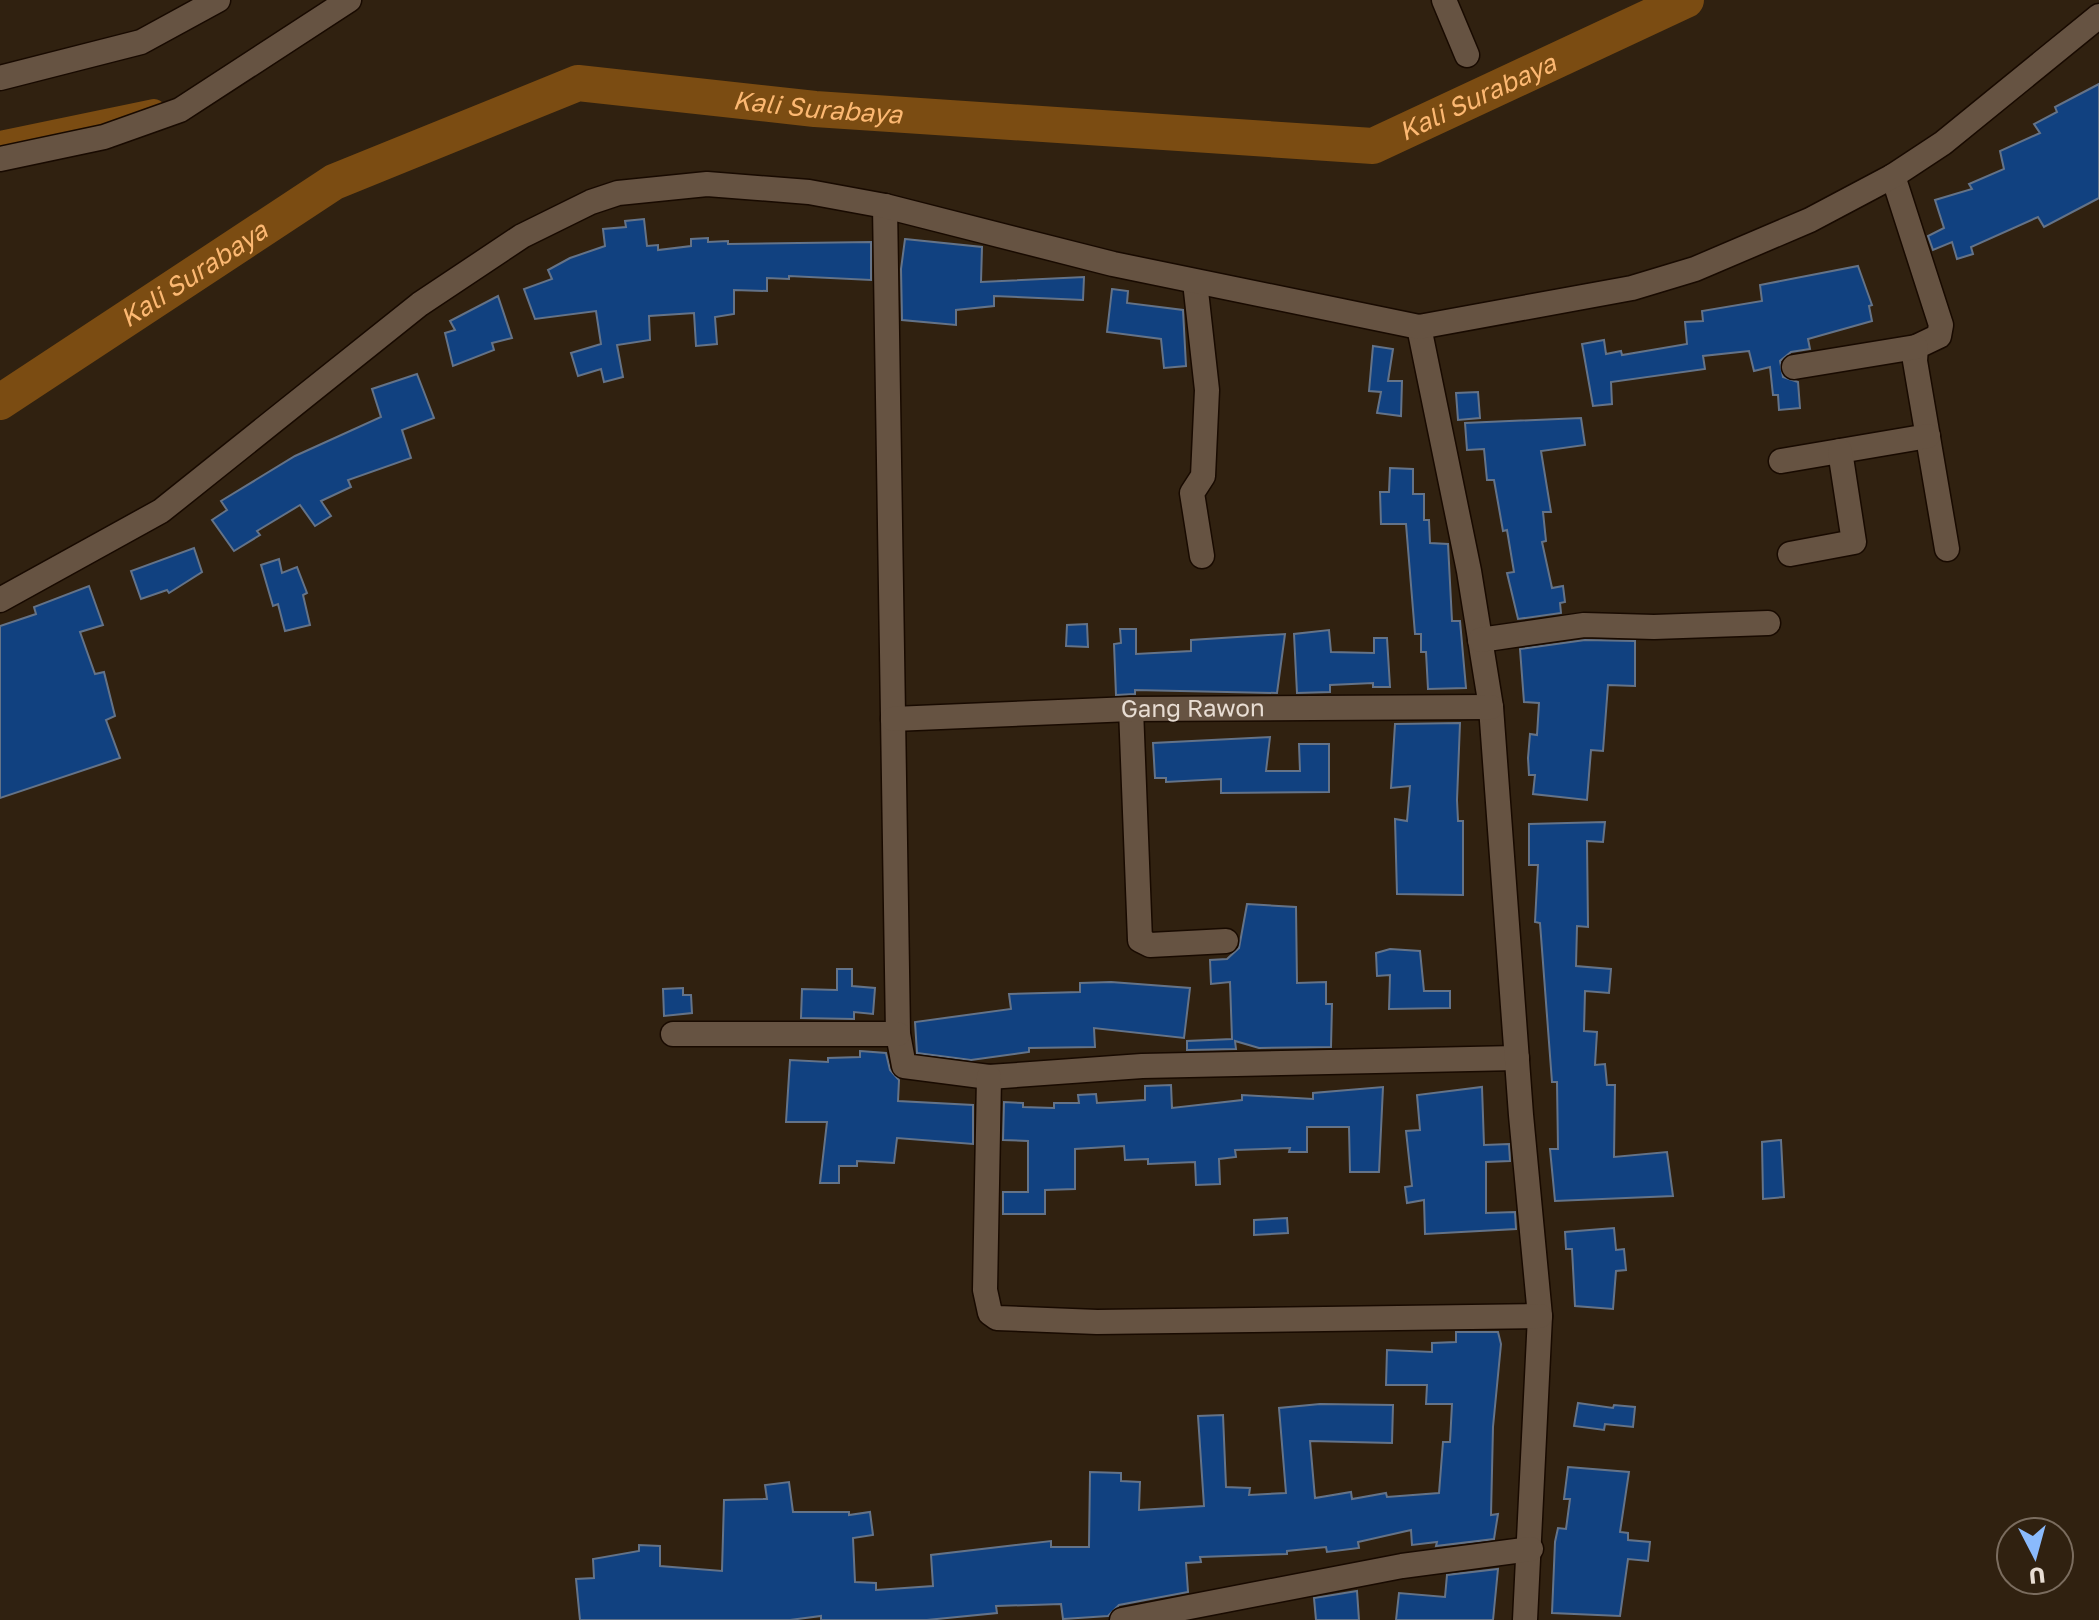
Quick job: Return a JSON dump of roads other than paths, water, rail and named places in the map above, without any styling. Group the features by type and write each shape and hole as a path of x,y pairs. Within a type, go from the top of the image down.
{"street":[{"path":"0,78 141,42 218,0"},
{"path":"0,159 104,137 180,110 349,0"},
{"path":"1444,0 1467,55"},
{"path":"0,600 161,511 420,304 522,236 591,202 658,186 707,184 809,192 885,206 1195,282 1419,327 1632,288 1682,273 1810,220 1893,176 2004,96 2099,16"},
{"path":"1794,367 1916,347 1939,336 1941,325 1893,176"},
{"path":"885,206 898,1034 904,1066 989,1077 1142,1066 1517,1058"},
{"path":"1195,282 1207,390 1203,476 1192,493 1202,556"},
{"path":"1419,327 1491,707 1540,1316 1531,1549 1525,1620"},
{"path":"1916,347 1915,361 1947,549"},
{"path":"1781,461 1928,436"},
{"path":"1790,554 1854,542 1840,451"},
{"path":"1480,640 1584,625 1654,627 1768,623"},
{"name":"Gang Rawon","path":"893,719 1131,709 1491,707"},
{"path":"1131,709 1140,940 1150,945 1226,941"},
{"path":"673,1034 898,1034"},
{"path":"989,1077 985,1290 990,1313 997,1318 1097,1322 1540,1316"},
{"path":"1122,1620 1402,1566 1531,1549"}],"waterway":[{"name":"Kali Surabaya","path":"0,402 334,182 578,83 815,109 1373,146 1686,0"},
{"path":"0,142 154,110"}]}
